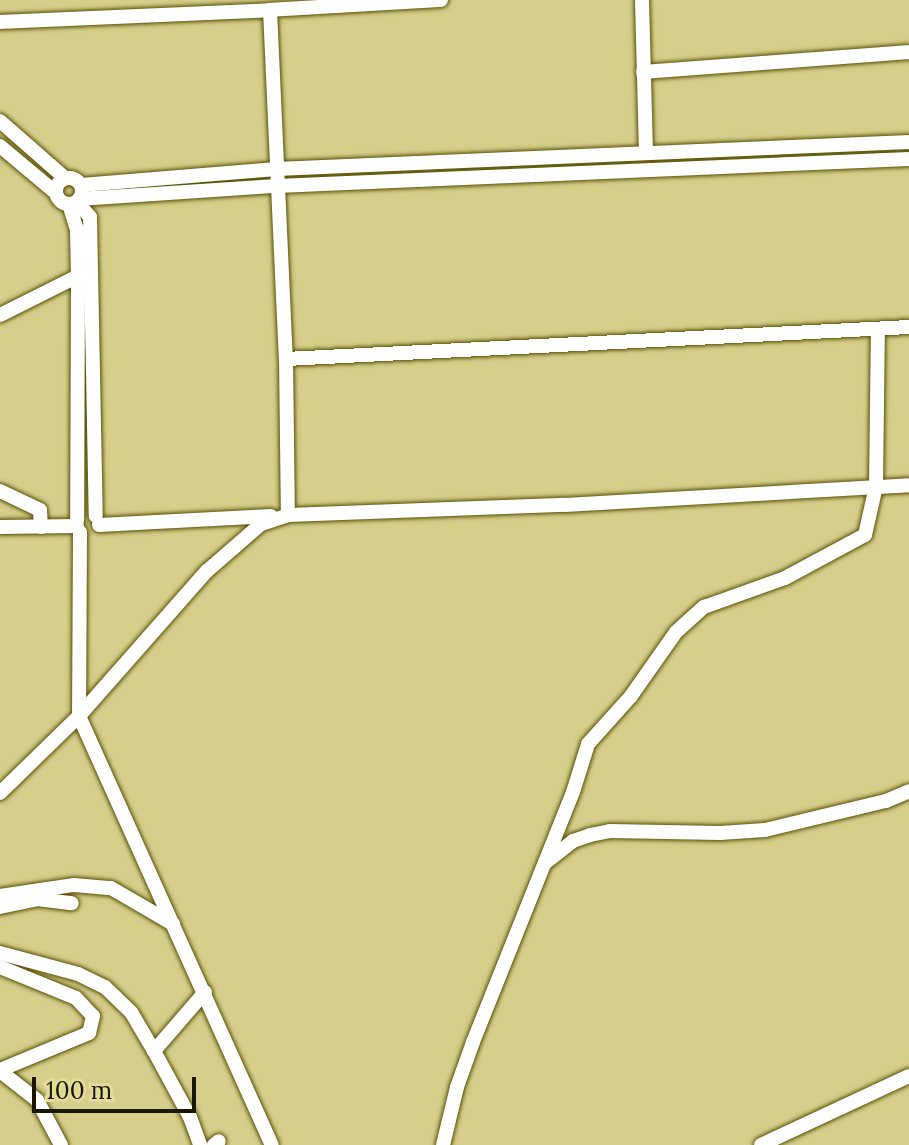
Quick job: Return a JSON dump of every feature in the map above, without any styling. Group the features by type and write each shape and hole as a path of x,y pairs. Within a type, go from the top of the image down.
{"street":[{"path":"0,22 441,0"},
{"path":"642,0 646,153"},
{"path":"270,10 286,359 288,515"},
{"path":"643,72 909,52"},
{"path":"0,121 65,178 76,179 79,716 272,1145"},
{"path":"0,146 56,193 60,201 276,169 909,142"},
{"path":"77,198 277,186 909,159"},
{"path":"56,193 57,186 65,178"},
{"path":"0,527 78,526 93,535 97,521 90,217 77,198"},
{"path":"0,315 78,276"},
{"path":"286,359 909,327"},
{"path":"443,1145 462,1072 573,792 588,744 631,696 676,632 704,607 785,578 865,535 876,486 878,329"},
{"path":"97,521 565,505 909,485"},
{"path":"0,491 40,510 41,527"},
{"path":"0,793 79,716 207,571 261,524 288,515"},
{"path":"542,866 573,841 600,833 765,830 871,805 909,791"},
{"path":"0,896 74,885 111,888 173,924"},
{"path":"0,907 37,899 72,903"},
{"path":"0,953 78,974 105,987 131,1012 190,1117 200,1145"},
{"path":"0,967 76,998 93,1016 89,1033 0,1070 37,1100 61,1145"},
{"path":"154,1051 205,992"},
{"path":"761,1145 909,1076"}]}
